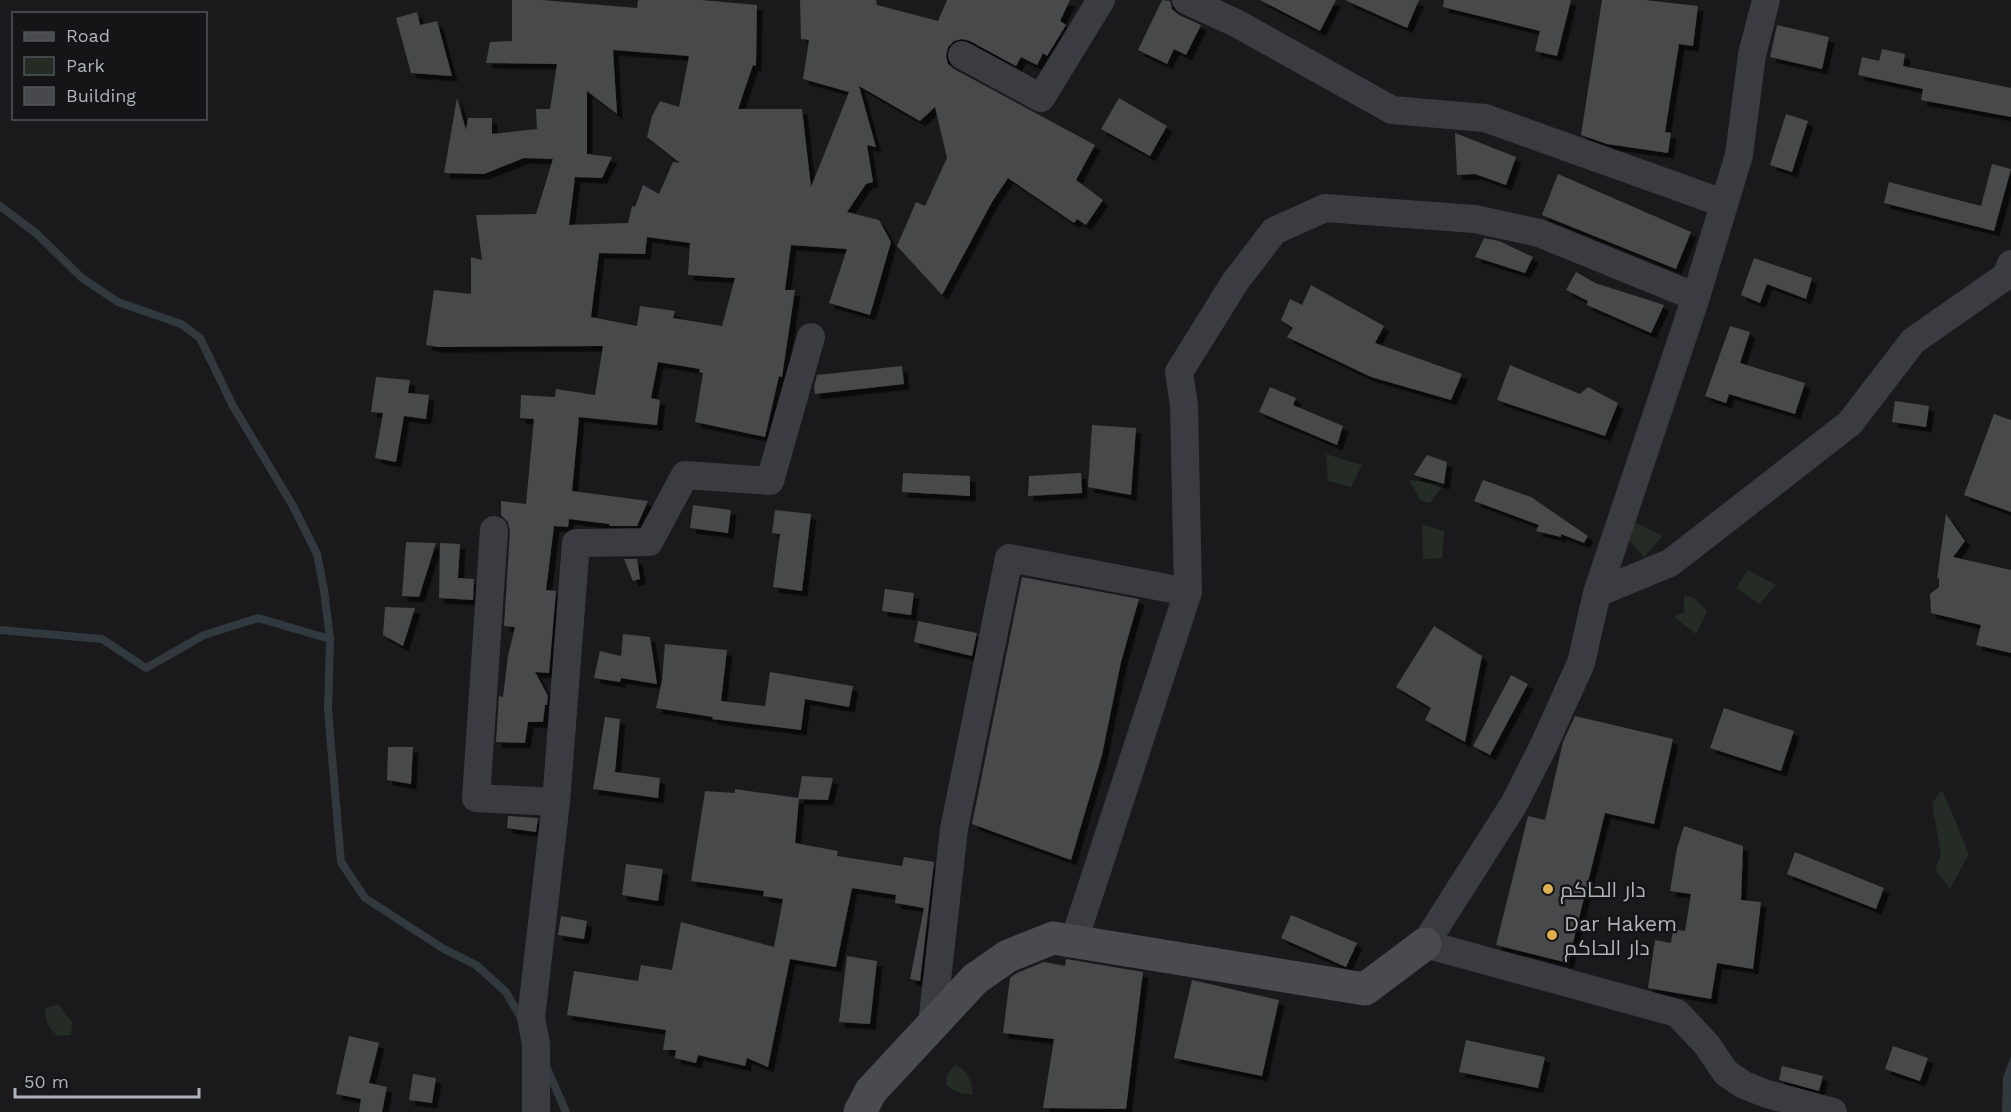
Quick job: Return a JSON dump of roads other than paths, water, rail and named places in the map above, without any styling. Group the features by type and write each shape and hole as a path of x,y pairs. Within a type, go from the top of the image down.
{"street":[{"path":"962,55 1041,98 1101,0"},
{"path":"1186,0 1236,23 1392,110 1485,118 1723,203"},
{"path":"860,1112 871,1091 975,980 1008,956 1053,938 1365,989 1425,944 1514,804 1581,663 1597,593 1696,297 1739,155 1752,55 1766,0"},
{"path":"1074,941 1188,592 1184,405 1179,372 1235,282 1274,231 1325,208 1475,219 1539,233 1696,297"},
{"path":"1597,593 1670,563 1850,423 1913,340 2006,276 2011,264"},
{"path":"536,1112 536,1044 531,1018 556,802 576,543 649,542 685,475 770,481 811,337"},
{"path":"494,530 476,798 556,802"},
{"path":"932,1024 954,830 1009,558 1188,592"},
{"path":"1425,944 1677,1013 1707,1045 1726,1073 1744,1085 1767,1094 1833,1112"}],"waterway":[{"path":"0,206 37,234 82,278 118,302 181,324 200,338 233,406 293,506 317,554 330,639 328,710 341,862 365,898 444,949 476,965 506,992 521,1018"},
{"path":"0,630 102,639 146,668 204,635 258,618 330,639"},
{"path":"546,1066 566,1112"}],"place":[{"name":"دار الحاكم","path":"1548,889"},
{"name":"Dar Hakem دار الحاكم","path":"1552,935"}]}
